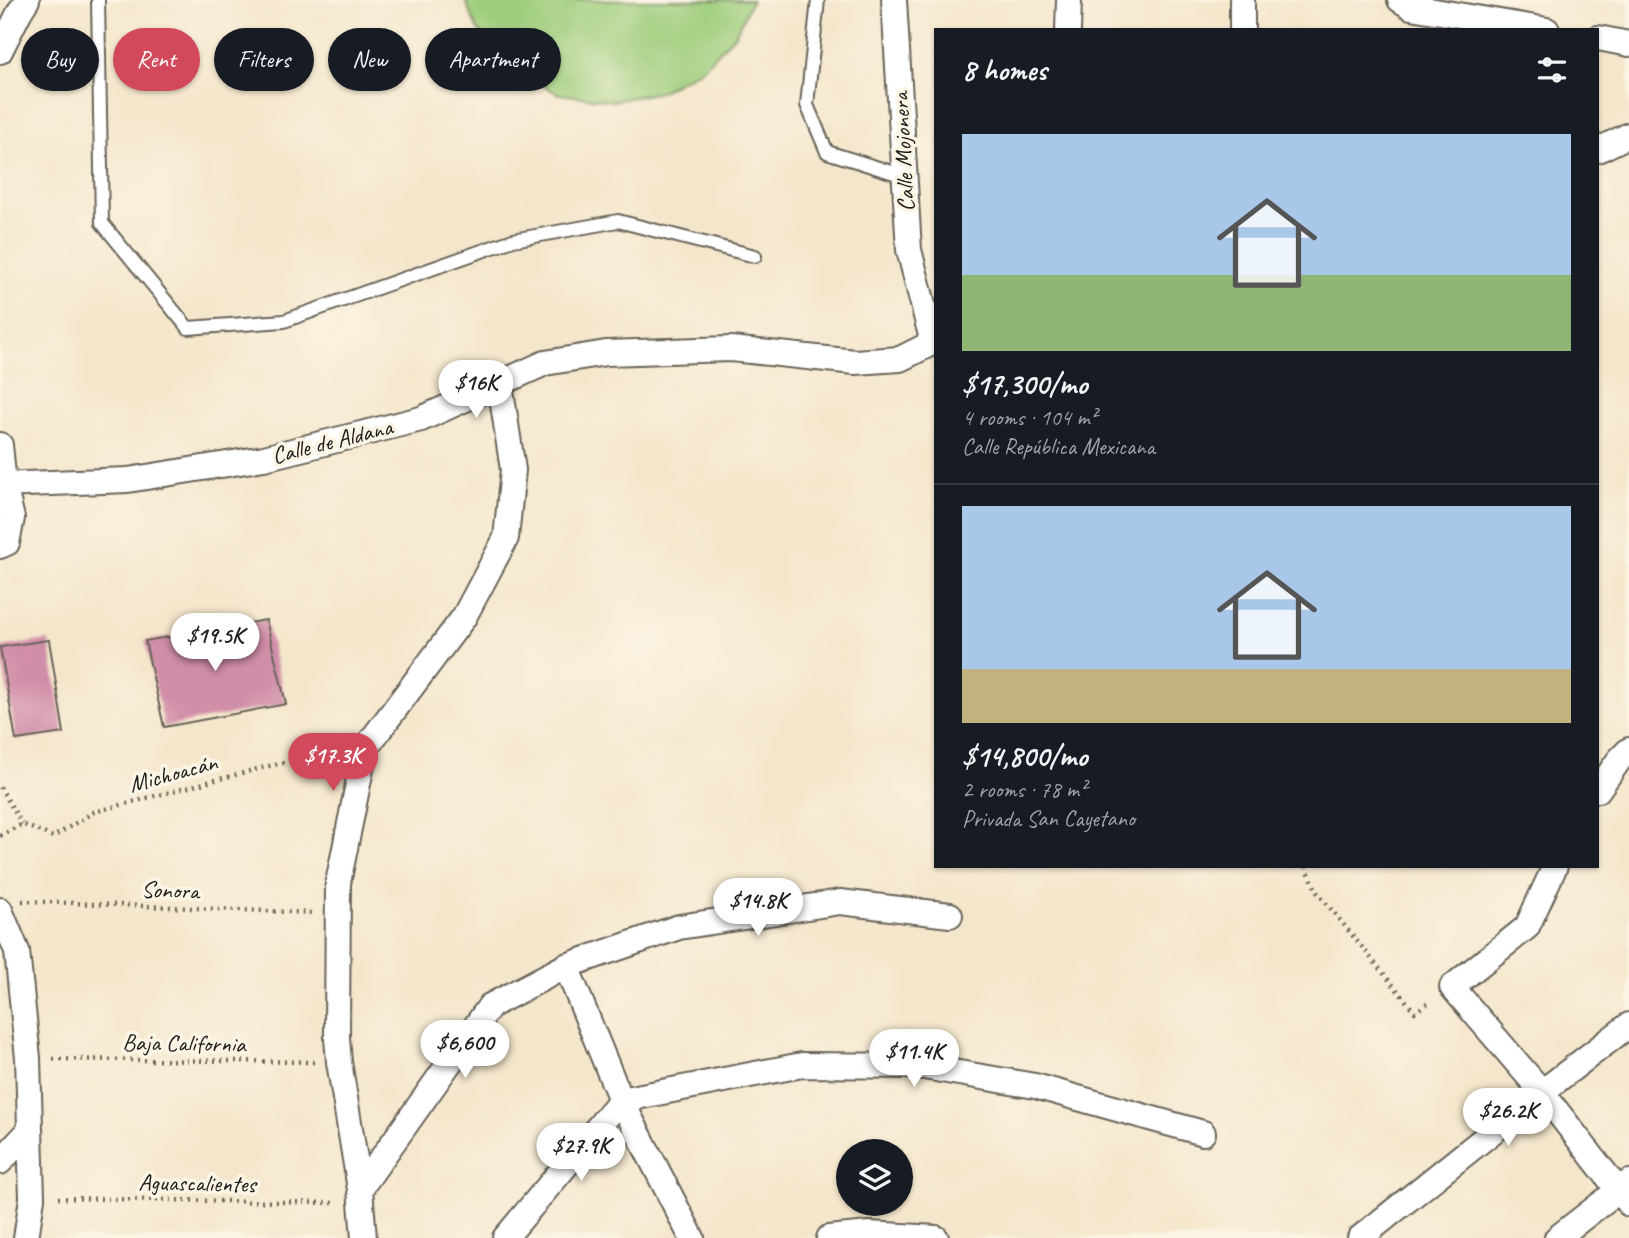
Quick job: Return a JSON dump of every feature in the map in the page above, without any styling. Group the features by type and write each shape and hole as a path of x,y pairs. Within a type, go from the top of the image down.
{"street":[{"path":"0,51 27,0"},
{"name":"Calle Mojonera","path":"894,0 909,250 934,338"},
{"path":"1068,28 1069,0"},
{"path":"1242,0 1242,28"},
{"path":"1411,9 1534,28"},
{"path":"1599,38 1629,44"},
{"path":"1599,150 1629,135"},
{"name":"Calle de Aldana","path":"2,485 128,480 264,458 421,419 545,363 606,353 731,349 855,362 900,359 934,342"},
{"path":"364,1238 337,1038 338,883 365,749 464,617 506,538 513,470 500,384"},
{"path":"0,445 2,485 12,518 7,543 0,546"},
{"path":"1599,789 1629,750"},
{"path":"1554,868 1527,927 1452,987 1626,1192 1558,1238"},
{"path":"360,1196 490,1006 566,966 679,927 840,902 950,915"},
{"path":"7,906 17,951 10,985 28,1058 32,1198 26,1238"},
{"path":"566,966 621,1100 692,1238"},
{"path":"1360,1238 1629,1025"},
{"path":"505,1238 621,1100 802,1066 918,1066 1035,1086 1203,1133"},
{"path":"0,1162 29,1130"},
{"path":"830,1238 870,1234 936,1238"}],"lane":[{"path":"98,0 102,223 188,328 284,321 513,240 618,220 755,256"},
{"path":"818,0 807,105 827,152 904,176"}],"path":[{"name":"Michoacán","path":"22,824 53,837 94,812 149,796 272,765 365,749"},
{"path":"0,787 22,824 0,836"},
{"path":"1307,868 1317,892 1415,1012 1452,987"},
{"name":"Sonora","path":"7,906 339,914"},
{"name":"Baja California","path":"28,1058 339,1062"},
{"name":"Aguascalientes","path":"32,1198 360,1196"}],"green space":[{"path":"465,0 752,0 735,35 702,69 660,92 613,101 553,91 561,91 561,28 477,28"}],"building":[{"path":"266,620 286,704 164,727 145,641"},
{"path":"49,640 64,733 16,740 0,647"}]}
